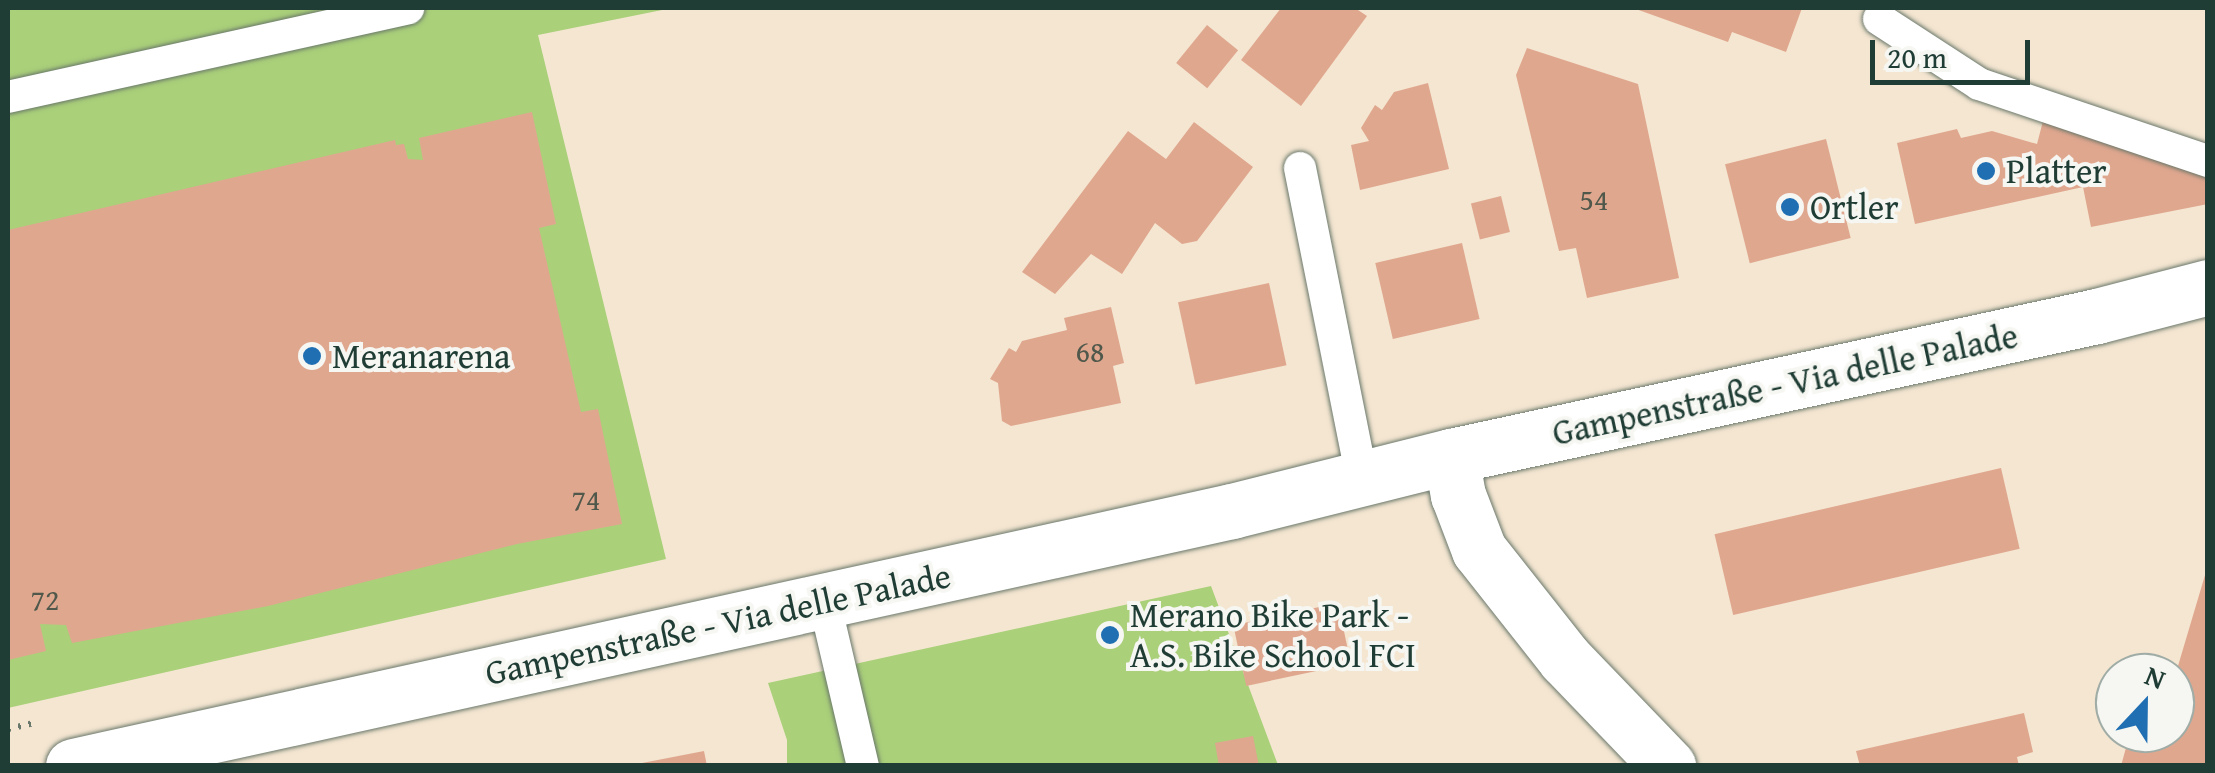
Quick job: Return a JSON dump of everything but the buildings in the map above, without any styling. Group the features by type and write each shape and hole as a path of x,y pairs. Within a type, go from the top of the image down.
{"main road":[{"name":"Gampenstraße - Via delle Palade","path":"73,766 1232,511 1452,456 2097,316 2208,287"},
{"path":"1452,456 1458,495 1479,550 1565,659 1668,766"}],"lane":[{"path":"8,98 408,8"},
{"path":"1879,20 1980,84 2208,161"},
{"path":"1300,168 1362,477"},
{"path":"824,600 863,766"}],"green space":[{"name":"Meranarena","path":"8,8 672,8 538,35 666,559 8,708"},
{"name":"Merano Bike Park - A.S. Bike School FCI","path":"1211,586 1278,765 787,765 787,740 768,683"}],"place":[{"name":"Platter","path":"1986,171"},
{"name":"Ortler","path":"1790,207"},
{"name":"Meranarena","path":"312,356"},
{"name":"Merano Bike Park - A.S. Bike School FCI","path":"1110,635"}]}
